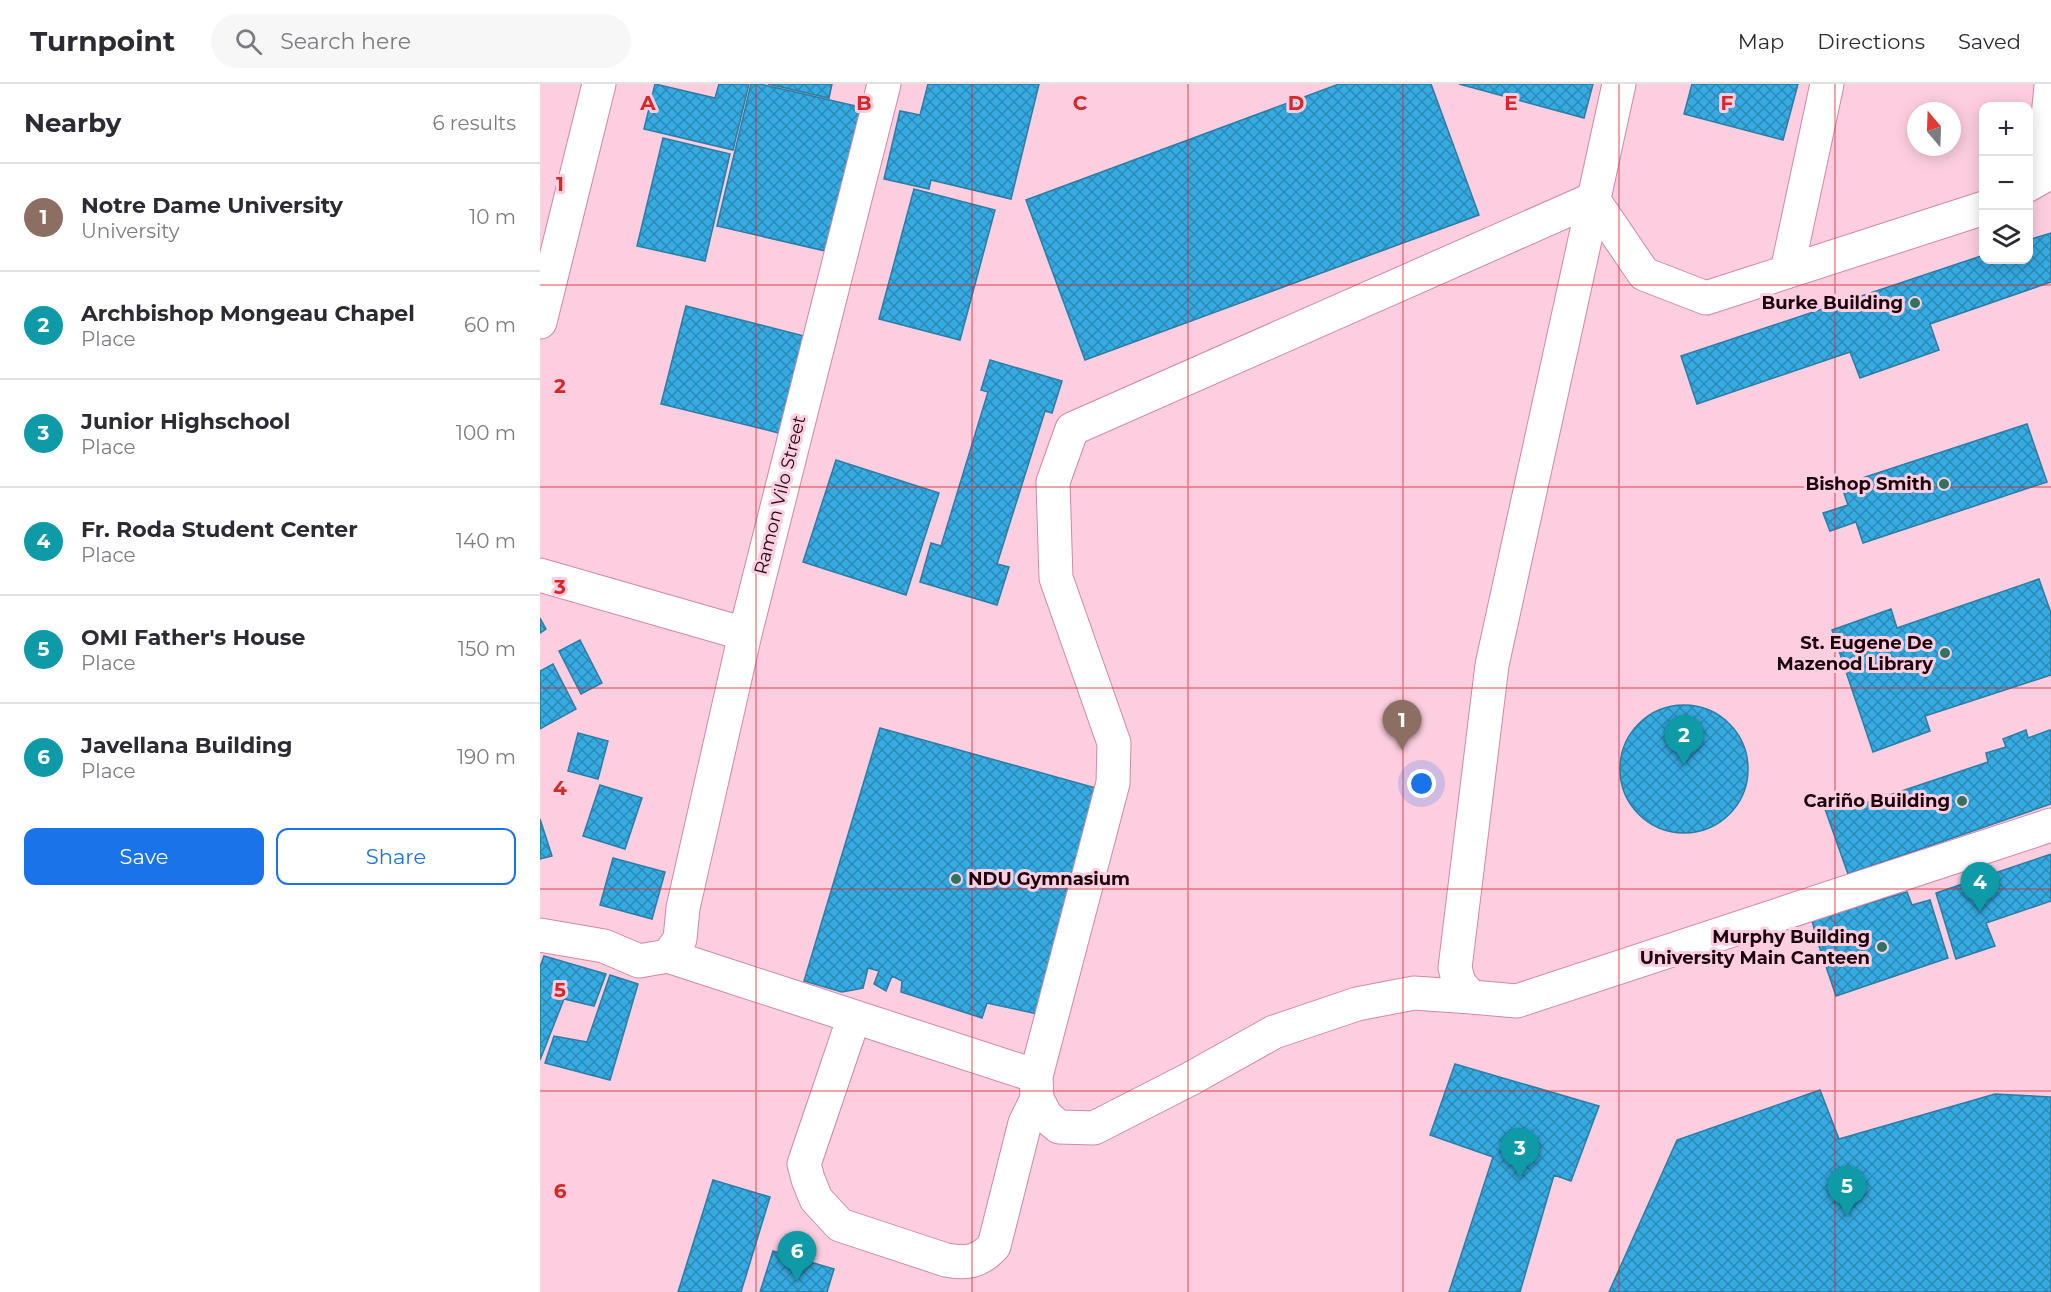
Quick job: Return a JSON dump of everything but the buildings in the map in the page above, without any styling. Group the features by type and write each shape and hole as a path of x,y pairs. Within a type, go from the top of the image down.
{"street":[{"path":"540,322 599,84"},
{"name":"Ramon Vilo Street","path":"668,956 680,939 682,908 745,634 884,84"},
{"path":"1471,997 1459,983 1455,968 1492,665 1619,84"},
{"path":"1787,271 1827,84"},
{"path":"2041,182 2051,86"},
{"path":"1593,199 1644,274 1706,298 1979,209"},
{"path":"854,1017 804,1164 816,1199 840,1225 946,1260 964,1263 984,1256 994,1246 1113,783 1114,743 1056,578 1053,482 1072,429 1593,199"},
{"path":"540,575 745,634"},
{"path":"540,935 604,946 639,961 668,956 854,1017 1036,1087 1046,1116 1059,1127 1094,1128 1190,1079 1274,1032 1356,1004 1414,993 1517,1001 2051,825"}],"place":[{"name":"Burke Building","path":"1915,303"},
{"name":"Bishop Smith","path":"1944,484"},
{"name":"St. Eugene De Mazenod Library","path":"1945,653"},
{"name":"Notre Dame University","path":"1402,750"},
{"name":"Archbishop Mongeau Chapel","path":"1684,765"},
{"name":"Cariño Building","path":"1962,801"},
{"name":"NDU Gymnasium","path":"956,879"},
{"name":"Fr. Roda Student Center","path":"1980,912"},
{"name":"Murphy Building University Main Canteen","path":"1882,947"},
{"name":"Junior Highschool","path":"1520,1178"},
{"name":"OMI Father's House","path":"1847,1216"},
{"name":"Javellana Building","path":"797,1281"}]}
